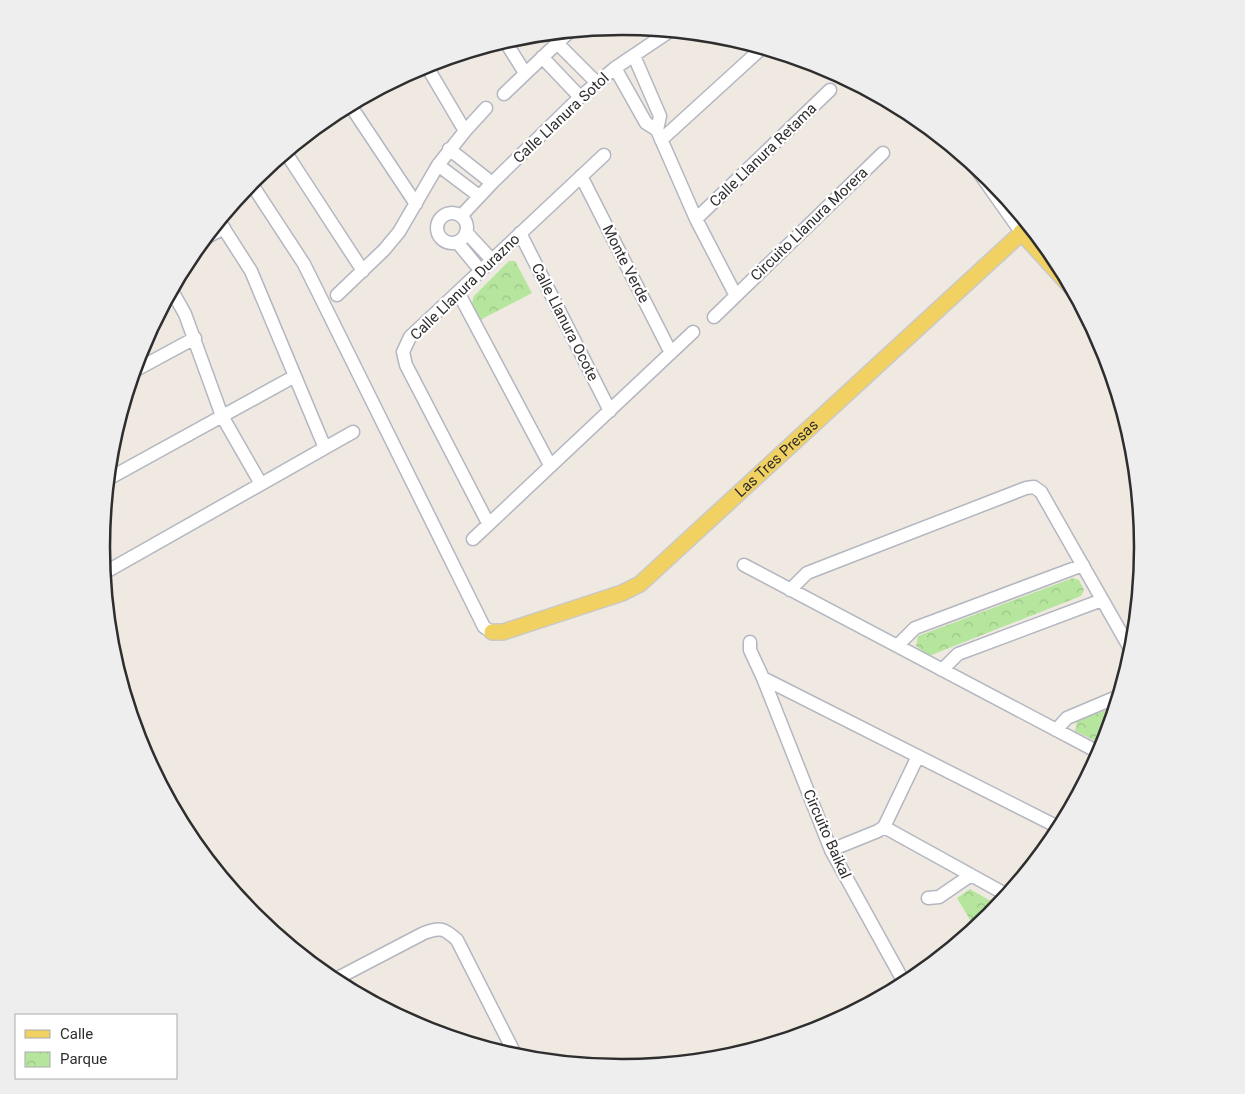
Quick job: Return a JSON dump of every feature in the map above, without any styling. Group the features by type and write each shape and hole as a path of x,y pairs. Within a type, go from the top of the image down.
{"main road":[{"name":"Las Tres Presas","path":"492,632 503,632 622,593 640,584 1024,230"}],"street":[{"name":"Calle Llanura Sotol","path":"460,216 580,97 615,68 662,37"},
{"path":"504,94 562,38"},
{"path":"557,43 597,83"},
{"path":"509,48 525,73"},
{"path":"659,135 757,53"},
{"name":"Circuito Llanura Morera","path":"634,56 660,116 659,135"},
{"path":"542,57 580,97"},
{"name":"Circuito Llanura Morera","path":"615,68 646,123 659,135 696,219 736,294"},
{"path":"431,73 465,131"},
{"name":"Calle Llanura Retama","path":"696,219 830,90"},
{"path":"337,295 384,250 399,232 449,149 486,108"},
{"path":"354,111 416,204"},
{"path":"449,149 492,183"},
{"name":"Circuito Llanura Morera","path":"714,317 883,153"},
{"name":"Calle Llanura Durazno","path":"488,523 406,365 403,352 410,337 604,155"},
{"path":"290,158 363,271"},
{"path":"438,166 479,196"},
{"name":"Monte Verde","path":"582,176 671,353"},
{"path":"256,190 304,264 484,627 492,632"},
{"path":"451,213 460,216 466,223 466,232 457,242 452,243 442,239 437,231 437,226 446,214 451,213"},
{"path":"223,227 251,271 325,448"},
{"path":"466,232 492,260"},
{"name":"Calle Llanura Ocote","path":"520,234 610,411"},
{"path":"457,242 481,271"},
{"path":"458,292 550,465"},
{"path":"176,297 195,338 222,416 261,484"},
{"path":"473,539 693,332"},
{"path":"144,366 195,338"},
{"path":"116,475 295,376"},
{"path":"111,569 353,432"},
{"path":"790,590 807,573 1026,488 1034,487 1041,492 1126,641"},
{"path":"744,565 1093,750"},
{"path":"897,646 915,628 1083,566"},
{"path":"942,670 958,654 1102,600"},
{"name":"Circuito Baikal","path":"750,642 750,650 831,850 901,977"},
{"path":"762,678 1052,824"},
{"path":"1056,730 1067,718 1111,699"},
{"path":"831,850 884,827 918,756"},
{"path":"884,827 1001,892"},
{"path":"928,898 939,897 971,875"},
{"path":"342,976 424,933 434,929 444,929 458,940 511,1047"}],"green space":[{"path":"509,261 515,261 532,293 480,320 472,303 474,296"},
{"path":"1073,578 1079,580 1084,590 1081,596 929,656 916,646 918,636"},
{"path":"1108,709 1097,741 1075,731 1077,721"},
{"path":"970,889 992,902 971,922 957,898"}]}
